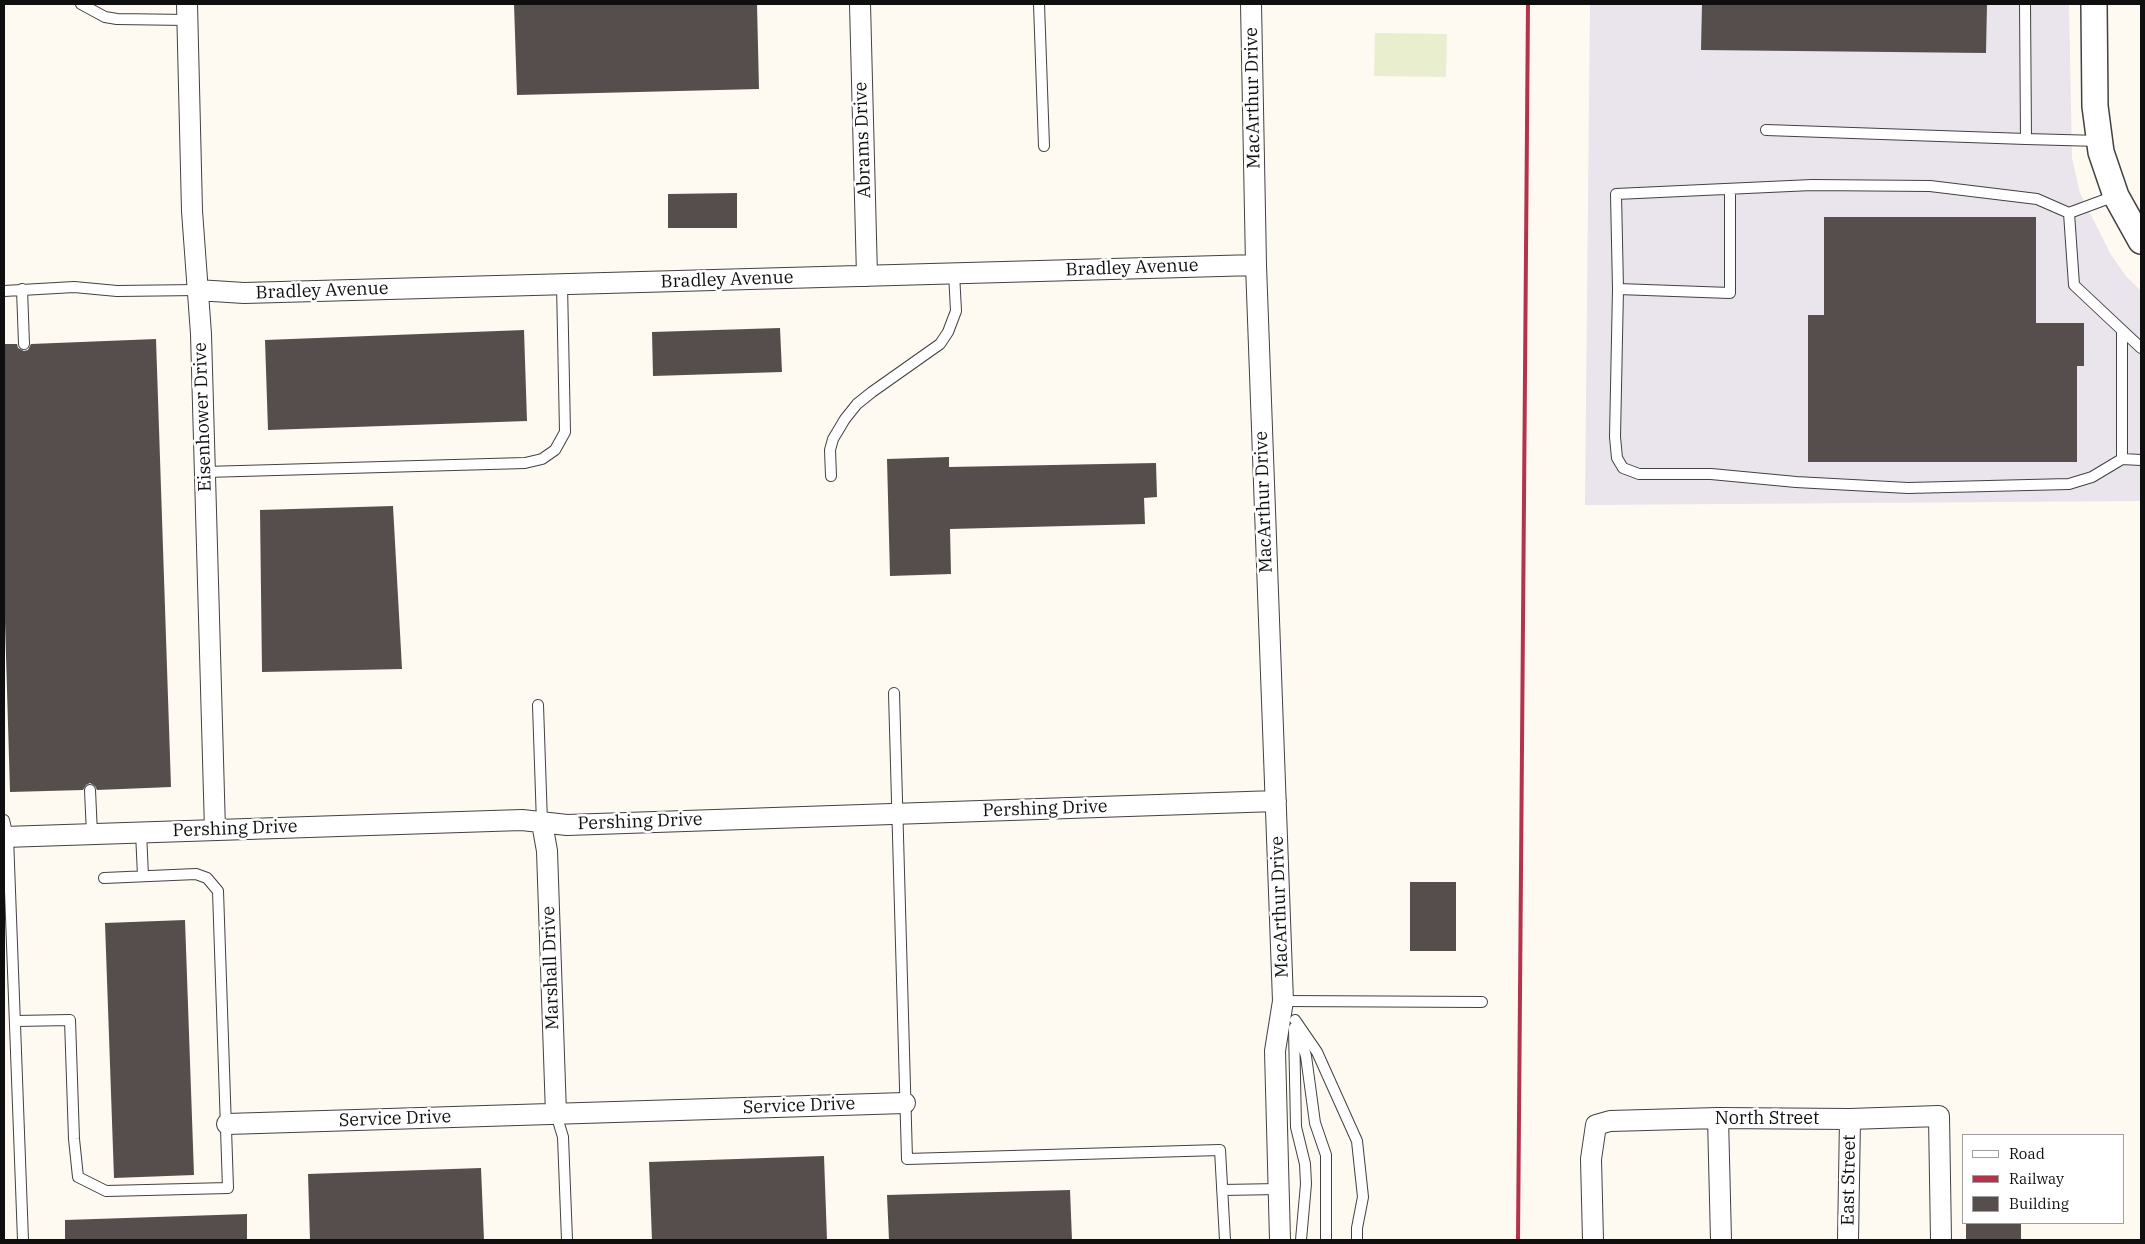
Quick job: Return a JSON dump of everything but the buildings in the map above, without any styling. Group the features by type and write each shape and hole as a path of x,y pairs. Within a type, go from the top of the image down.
{"street":[{"name":"Abrams Drive","path":"860,4 867,276"},
{"name":"MacArthur Drive","path":"1251,4 1256,265 1283,1001 1275,1051 1280,1240"},
{"path":"2094,4 2094,83 2099,141 2107,174 2116,196 2141,241"},
{"name":"Eisenhower Drive","path":"187,12 192,211 198,290 205,472 215,830"},
{"name":"Bradley Avenue","path":"198,290 244,293 1256,265"},
{"name":"Pershing Drive","path":"5,831 92,834 522,820 567,825 1276,800"},
{"name":"Marshall Drive","path":"542,823 547,851 556,1114"},
{"name":"MacArthur Drive","path":"1283,1001 1295,1020"},
{"name":"Service Drive","path":"226,1124 905,1103"},
{"name":"North Street","path":"1593,1240 1591,1159 1596,1125 1610,1121 1718,1118 1850,1119 1939,1116 1942,1240"},
{"path":"1718,1118 1721,1240"},
{"name":"East Street","path":"1848,1240 1850,1119"}],"lane":[{"path":"81,4 105,17 117,19 187,12"},
{"path":"1039,4 1044,146"},
{"path":"2025,4 2026,139"},
{"path":"1766,130 2099,141"},
{"path":"2116,196 2069,214 2037,200 1930,186 1812,186 1616,194 1618,289 1615,437 1617,458 1623,468 1639,474 1711,474 1796,482 1908,488 2068,484 2092,477 2122,459 2141,460"},
{"path":"1618,289 1730,293 1730,189"},
{"path":"2069,214 2074,284 2141,348"},
{"path":"831,476 830,450 833,439 845,418 872,392 940,344 948,332 956,311 954,273"},
{"path":"205,472 525,463 542,459 555,450 565,432 562,284"},
{"path":"4,291 74,287 117,291 198,290"},
{"path":"22,289 24,344"},
{"path":"2122,330 2122,459"},
{"path":"894,693 907,1159 1220,1150 1225,1240"},
{"path":"538,705 542,823"},
{"path":"90,790 92,834"},
{"path":"5,831 16,1021 23,1240"},
{"path":"141,832 143,876"},
{"path":"16,1021 70,1020 74,1139 78,1177 106,1191 228,1188 218,891 212,882 202,875 104,878"},
{"path":"1283,1001 1482,1002"},
{"path":"1295,1020 1296,1127 1305,1164 1306,1184 1301,1240"},
{"path":"1295,1020 1306,1056 1315,1123 1326,1156 1326,1240"},
{"path":"1295,1020 1317,1052 1357,1141 1363,1197 1357,1228 1358,1240"},
{"path":"556,1114 564,1137 567,1240"},
{"path":"1222,1190 1279,1189"}],"shaded area":[{"path":"1590,4 2069,4 2072,158 2080,193 2110,253 2125,275 2141,291 2141,501 1585,505"}],"green space":[{"path":"1375,33 1447,34 1446,77 1374,76"}],"railway":[{"path":"1518,1240 1528,4"}]}
